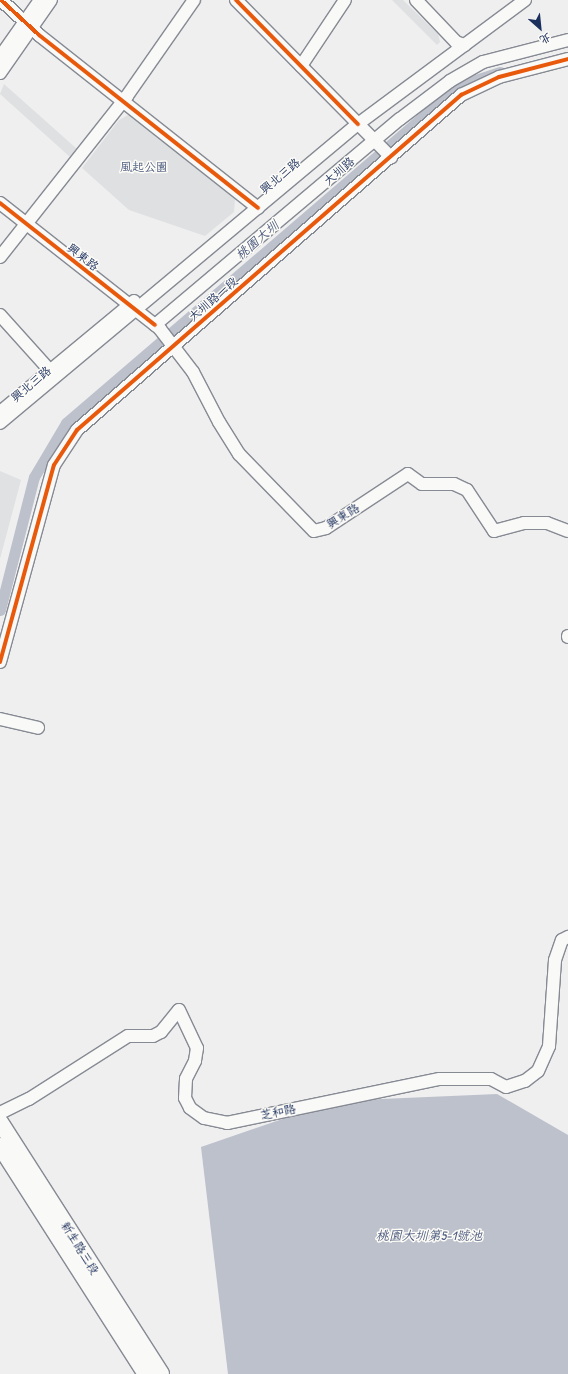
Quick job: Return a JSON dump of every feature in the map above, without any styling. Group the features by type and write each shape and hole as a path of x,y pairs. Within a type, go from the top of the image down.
{"main road":[{"name":"新生路三段","path":"0,1122 161,1374"},
{"name":"新生路三段","path":"0,1146 146,1374"}],"street":[{"path":"0,0 30,22 254,204"},
{"path":"11,0 30,22"},
{"path":"0,73 30,22 40,0"},
{"path":"0,57 51,0"},
{"path":"0,257 125,99 194,0"},
{"path":"236,0 391,158"},
{"path":"301,66 345,0"},
{"path":"416,0 461,41"},
{"path":"427,0 461,41"},
{"path":"461,41 512,0"},
{"name":"興北三路","path":"0,423 52,373 356,121 461,41 525,0"},
{"name":"大圳路","path":"157,327 374,140 450,81 482,62 568,40"},
{"name":"大圳路一段","path":"0,662 54,465 77,430 462,95 499,77 568,60"},
{"name":"興東路","path":"0,203 157,327"},
{"path":"0,314 52,373 0,412"},
{"path":"157,327 175,345"},
{"name":"興東路","path":"175,345 239,454 314,531 326,528 408,474 422,484 454,484 467,490 494,531 524,523 546,523 568,531"},
{"path":"0,719 38,728"},
{"name":"芝和路","path":"0,1113 29,1099 128,1036 153,1036 161,1032 179,1010 197,1048 195,1061 186,1079 185,1098 190,1108 204,1118 227,1123 440,1079 491,1079 506,1087 525,1081 538,1071 549,1046 555,960 560,944 568,938"}],"shaded area":[{"path":"0,471 21,480 0,559"}],"green space":[{"path":"392,0 403,0 438,34 440,42 437,45"},
{"path":"4,84 77,149 70,157 0,94"},
{"name":"風起公園","path":"130,114 235,199 234,212 205,236 129,210 82,168 119,120"}],"water":[{"name":"桃園大圳第5-1號池","path":"497,1094 568,1135 568,1374 228,1374 201,1147 335,1101"}],"waterway":[{"name":"桃園大圳","path":"0,610 34,477 66,423 460,85 500,72"}],"cycle path":[{"path":"1,0 39,35 258,208"},
{"path":"236,0 358,124"},
{"path":"0,662 54,465 77,430 461,95 499,77 568,59"},
{"path":"0,203 155,325"}]}
